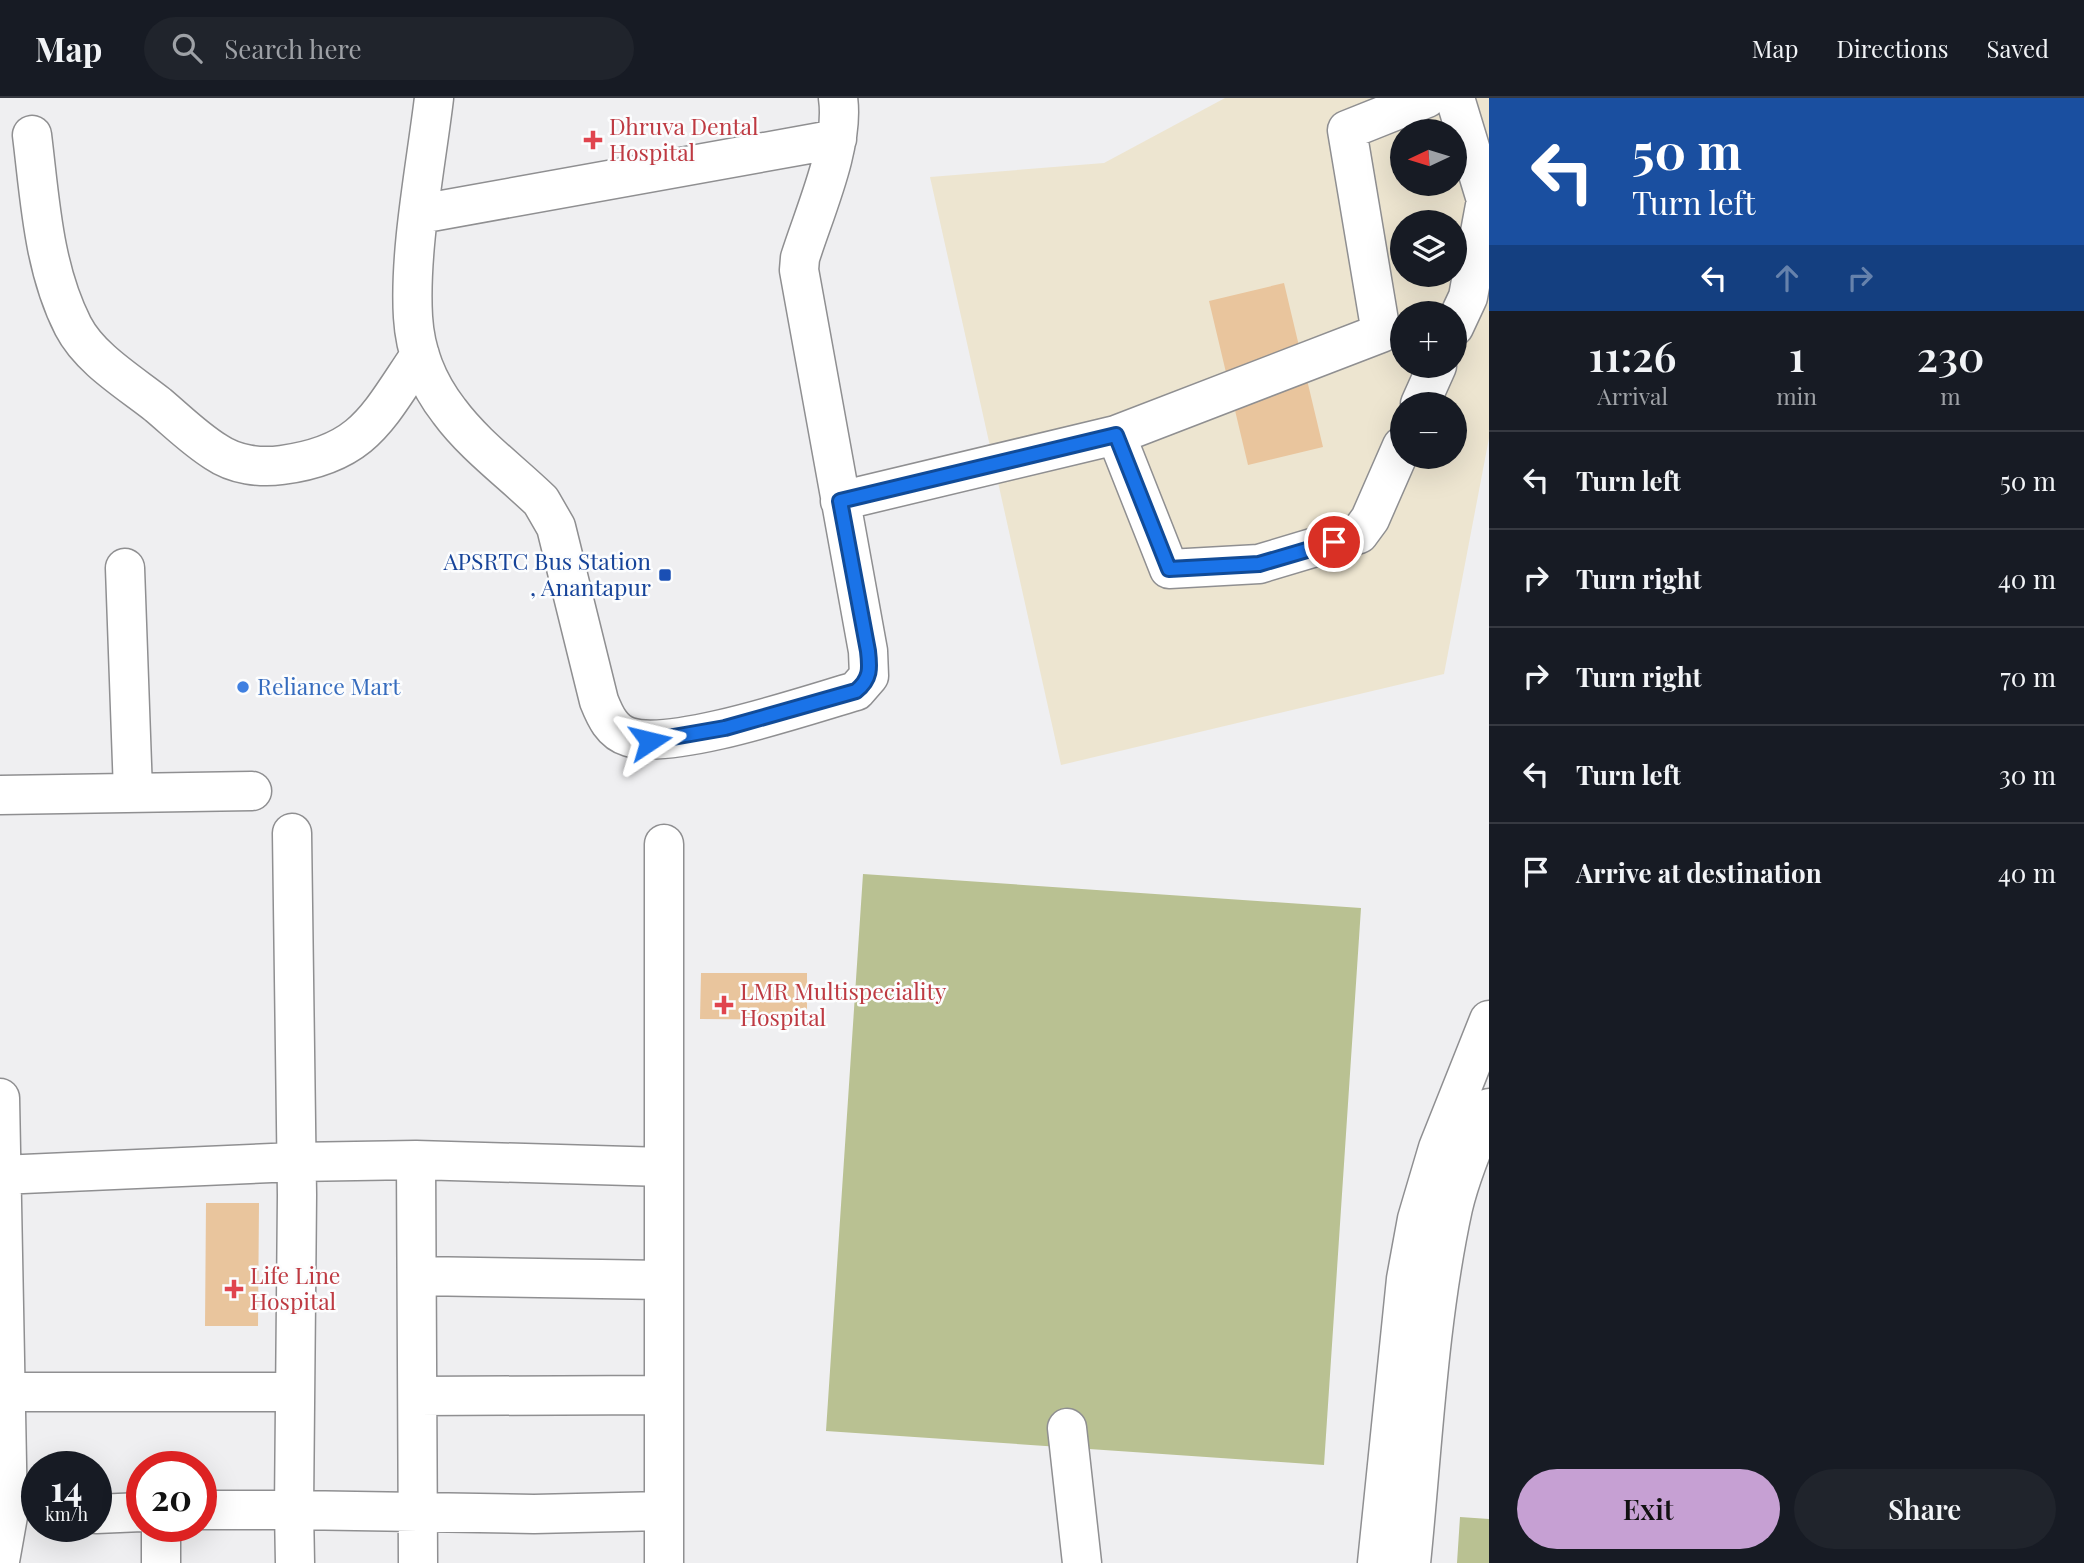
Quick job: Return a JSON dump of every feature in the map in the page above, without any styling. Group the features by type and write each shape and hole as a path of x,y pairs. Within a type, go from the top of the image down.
{"main road":[{"path":"434,98 420,214 413,318 420,355 429,381 466,432 541,500 549,512 556,527 599,701 614,729 627,737 650,741 725,728 856,691 864,685 869,676 868,651 799,270 800,258 837,138 841,117 838,98"},
{"path":"840,501 1116,435 1381,333 1347,130 1427,98"},
{"path":"1455,98 1486,200 1466,301"},
{"path":"32,135 48,258 59,294 75,329 98,357 217,453 242,464 276,466 312,461 345,448 374,422 420,355"},
{"path":"420,214 837,138"},
{"path":"1116,435 1169,569 1259,564 1359,534 1370,519 1392,469"},
{"path":"125,568 133,792"},
{"path":"0,795 252,791"},
{"path":"292,832 297,1195 295,1563"},
{"path":"664,844 664,1563"},
{"path":"1377,1563 1406,1279 1417,1219 1438,1148 1489,1020"},
{"path":"0,1098 3,1392 15,1516 0,1561"},
{"path":"1410,1563 1445,1251 1454,1206 1489,1108"},
{"path":"416,1160 418,1563"},
{"path":"1,1175 295,1162 416,1160 664,1167"},
{"path":"417,1276 663,1280"},
{"path":"3,1392 295,1392"},
{"path":"418,1396 663,1395"},
{"path":"1067,1428 1082,1563"},
{"path":"217,1510 534,1514 663,1511"},
{"path":"160,1542 161,1563"}],"shaded area":[{"path":"1225,98 1489,98 1489,438 1444,674 1061,765 930,177 1104,163"}],"green space":[{"path":"863,874 1361,908 1324,1465 826,1431"},
{"path":"1460,1517 1489,1519 1489,1563 1457,1563"}],"building":[{"path":"1284,283 1323,447 1248,465 1209,301"},
{"path":"701,973 807,973 807,1020 700,1019"},
{"path":"206,1203 259,1203 258,1326 205,1326"}],"place":[{"name":"Dhruva Dental Hospital","path":"593,140"},
{"name":"APSRTC Bus Station , Anantapur","path":"665,575"},
{"name":"Reliance Mart","path":"243,687"},
{"name":"LMR Multispeciality Hospital","path":"724,1005"},
{"name":"Life Line Hospital","path":"234,1289"}],"route":[{"path":"650,741 725,728 856,691 864,685 869,676 868,651 840,501 1116,435 1169,569 1259,564 1334,542"}]}
